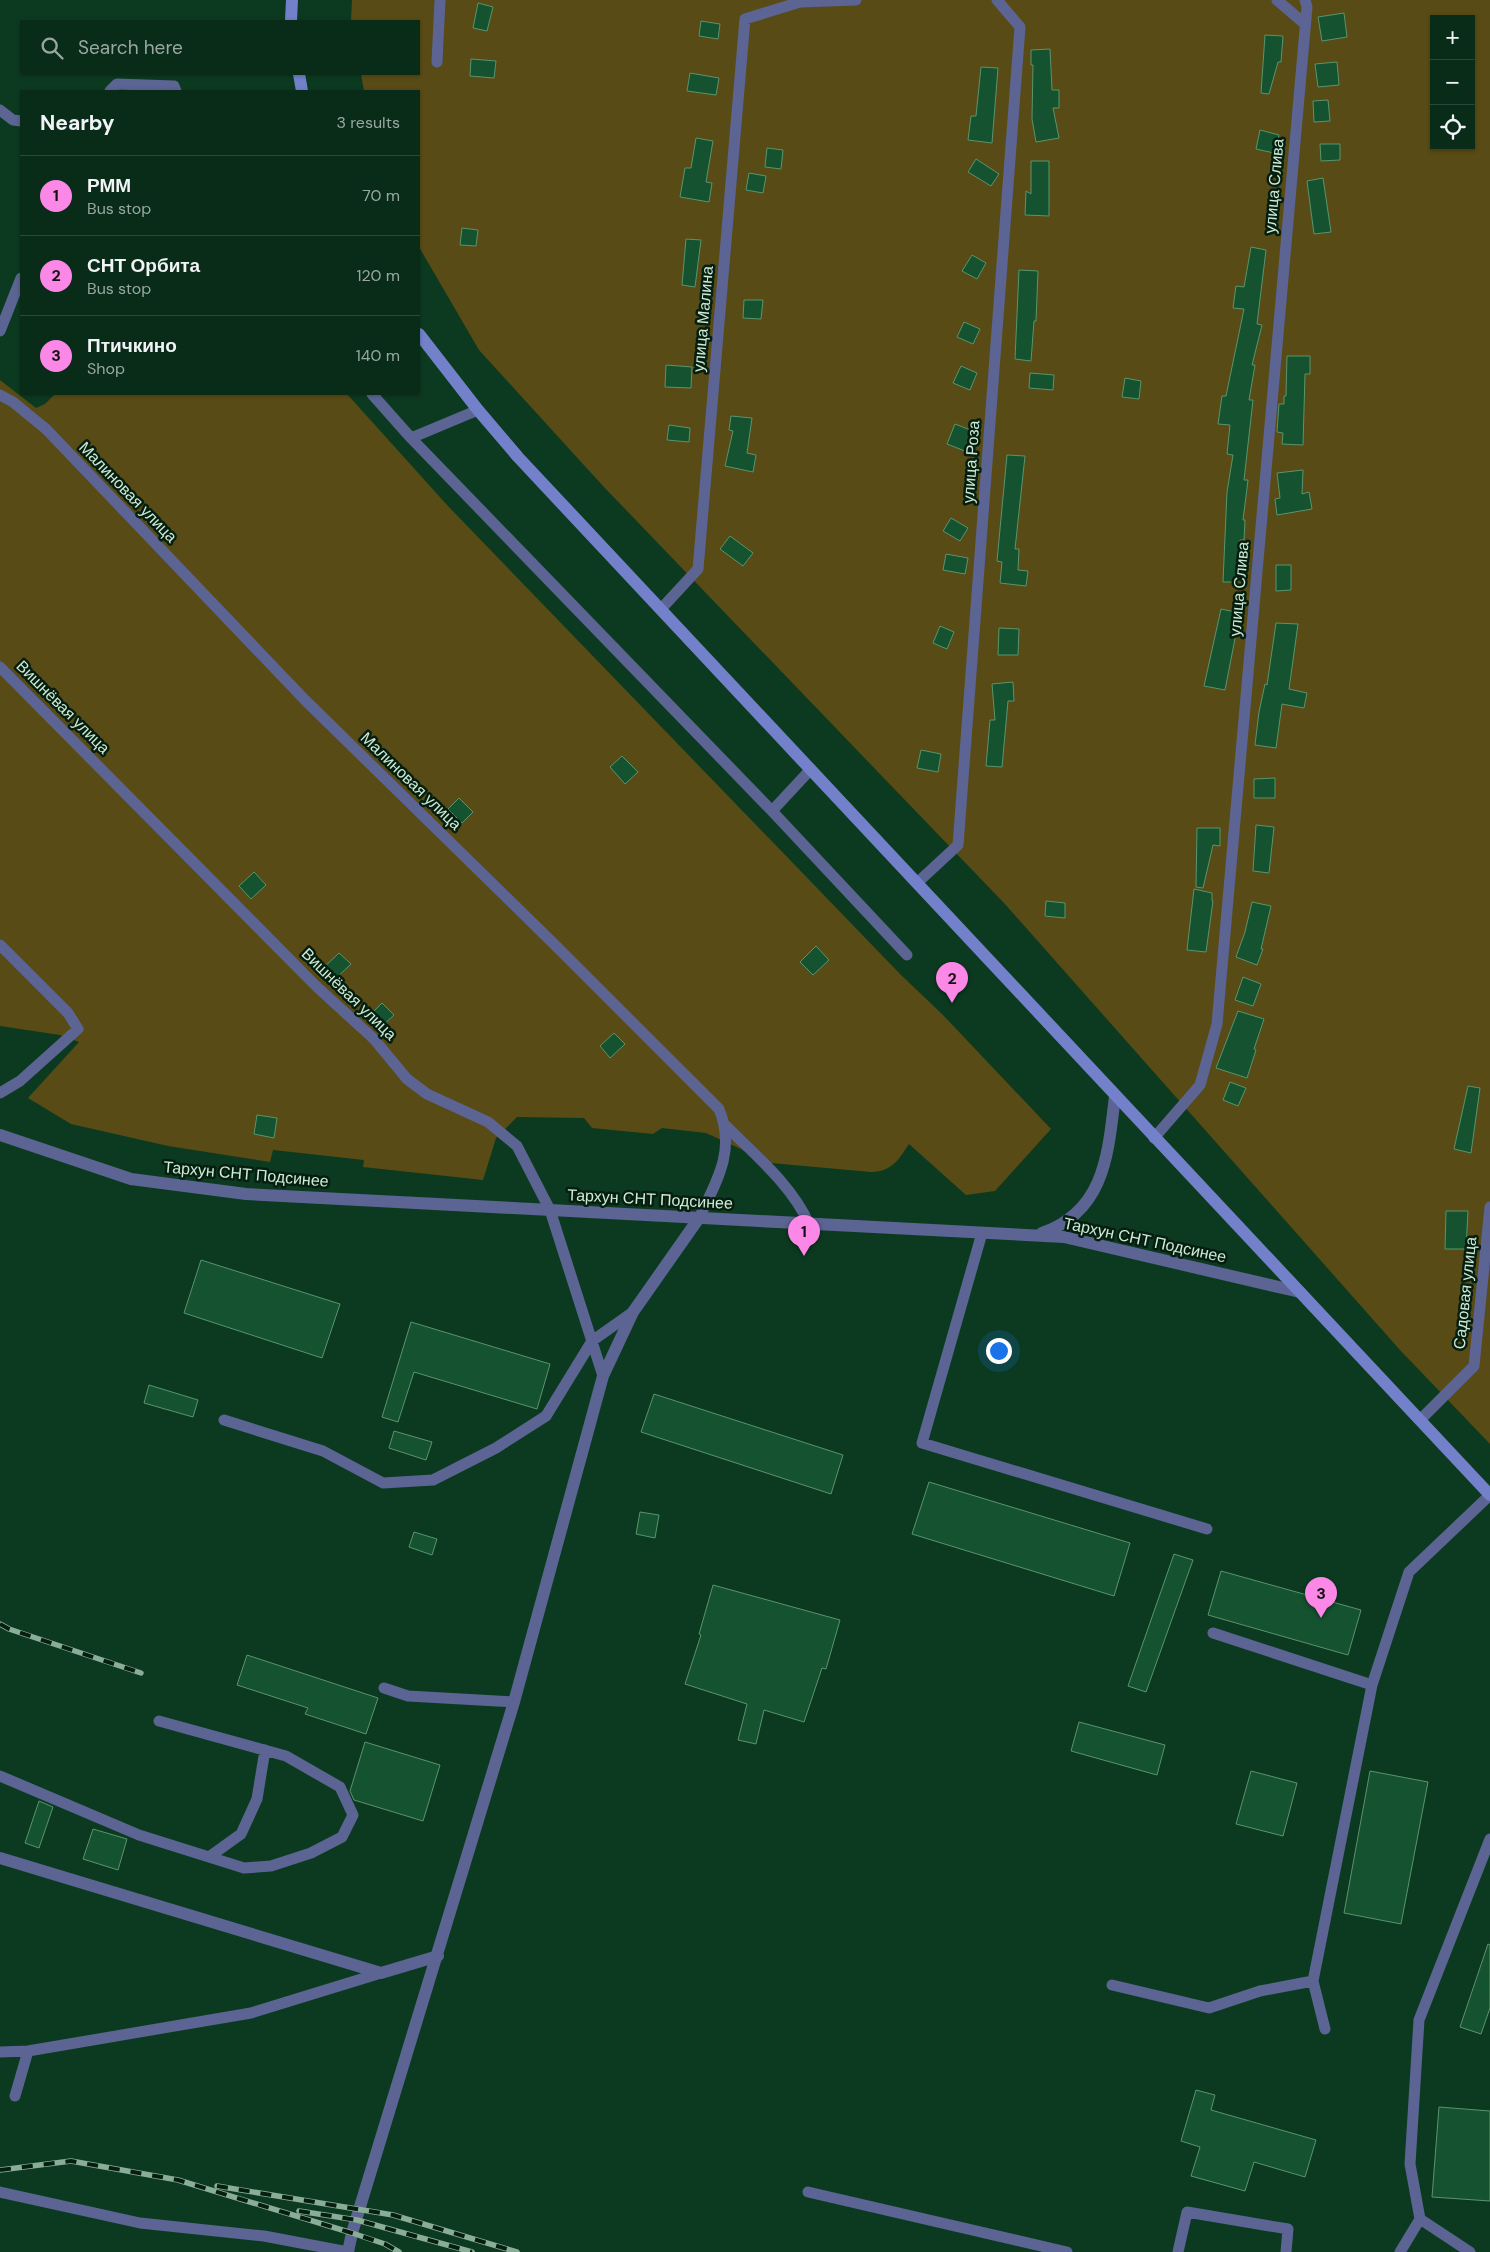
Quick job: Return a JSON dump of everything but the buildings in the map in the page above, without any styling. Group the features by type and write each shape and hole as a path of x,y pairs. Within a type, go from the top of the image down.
{"main road":[{"path":"291,20 292,0"},
{"path":"299,75 302,90"},
{"path":"420,335 478,410 518,457 1490,1495"}],"street":[{"path":"1035,1236 1059,1227 1082,1210 1098,1184 1109,1144 1115,1096"},
{"name":"Тархун СНТ Подсинее","path":"0,1135 131,1180 246,1194 1064,1237 1300,1292"},
{"path":"348,2252 352,2233 514,1702 603,1376 633,1312 699,1218"},
{"path":"0,1858 382,1973 438,1956"}],"lane":[{"path":"437,62 440,0"},
{"name":"улица Малина","path":"661,609 698,569 745,18 800,2 856,0"},
{"name":"улица Роза","path":"917,883 958,845 1020,27 996,0"},
{"path":"1277,0 1305,24"},
{"name":"улица Слива","path":"1154,1138 1200,1086 1217,1024 1305,24 1305,0"},
{"path":"111,90 117,84 174,86 176,90"},
{"path":"0,110 13,120 20,121"},
{"path":"0,331 20,281"},
{"name":"Малиновая улица","path":"0,395 13,402 46,430 305,700 719,1109 725,1125 727,1144 719,1176 699,1218"},
{"path":"373,395 411,438 772,811 907,955"},
{"path":"411,438 478,410"},
{"name":"Вишнёвая улица","path":"0,667 316,986 374,1039 407,1079 427,1094 488,1122 517,1146 550,1210 603,1376"},
{"path":"772,811 811,769"},
{"path":"0,945 68,1013 78,1029 20,1081 0,1093"},
{"path":"725,1125 785,1187 804,1212 810,1224"},
{"name":"Садовая улица","path":"1420,1420 1474,1366 1490,1207"},
{"path":"982,1233 922,1443 1207,1529"},
{"path":"224,1420 324,1452 383,1483 433,1480 496,1448 546,1416 592,1342 633,1312"},
{"path":"1325,2029 1313,1981 1372,1685 1409,1572 1490,1495"},
{"path":"1213,1633 1372,1685"},
{"path":"384,1688 408,1696 514,1702"},
{"path":"0,1776 139,1835 244,1868 271,1866 311,1853 342,1837 353,1815 340,1787 286,1756 159,1721"},
{"path":"209,1857 241,1834 257,1799 265,1750"},
{"path":"1400,2252 1420,2219 1410,2164 1419,2020 1490,1839"},
{"path":"0,2052 28,2051 251,2013 382,1973"},
{"path":"1112,1985 1209,2008 1260,1991 1313,1981"},
{"path":"15,2096 28,2051"},
{"path":"0,2192 140,2223 264,2236 348,2252"},
{"path":"808,2192 1067,2252"},
{"path":"1178,2252 1187,2212 1288,2229 1286,2252"},
{"path":"1420,2219 1470,2252"}],"shaded area":[{"path":"352,0 1490,0 1490,1444 1400,1350 1004,903 603,486 479,350 420,249 420,90 364,90 361,75 420,75 420,20 351,20"},
{"path":"0,380 36,408 45,404 54,395 348,395 447,505 901,975 943,1015 1051,1129 995,1191 966,1195 909,1144 898,1160 890,1167 871,1172 771,1163 706,1133 662,1128 653,1134 592,1128 584,1118 517,1117 496,1138 483,1180 363,1167 364,1160 273,1150 270,1162 168,1146 71,1124 28,1098 79,1042 60,1035 0,1026"}],"railway":[{"path":"0,1624 9,1629 141,1673"},
{"path":"0,2170 71,2161 178,2180 352,2233 385,2244 399,2252"},
{"path":"217,2186 393,2215 517,2252"},
{"path":"299,2211 357,2220 472,2252"}],"place":[{"name":"СНТ Орбита","path":"952,1003"},
{"name":"РММ","path":"804,1256"},
{"name":"Птичкино","path":"1321,1618"}]}
